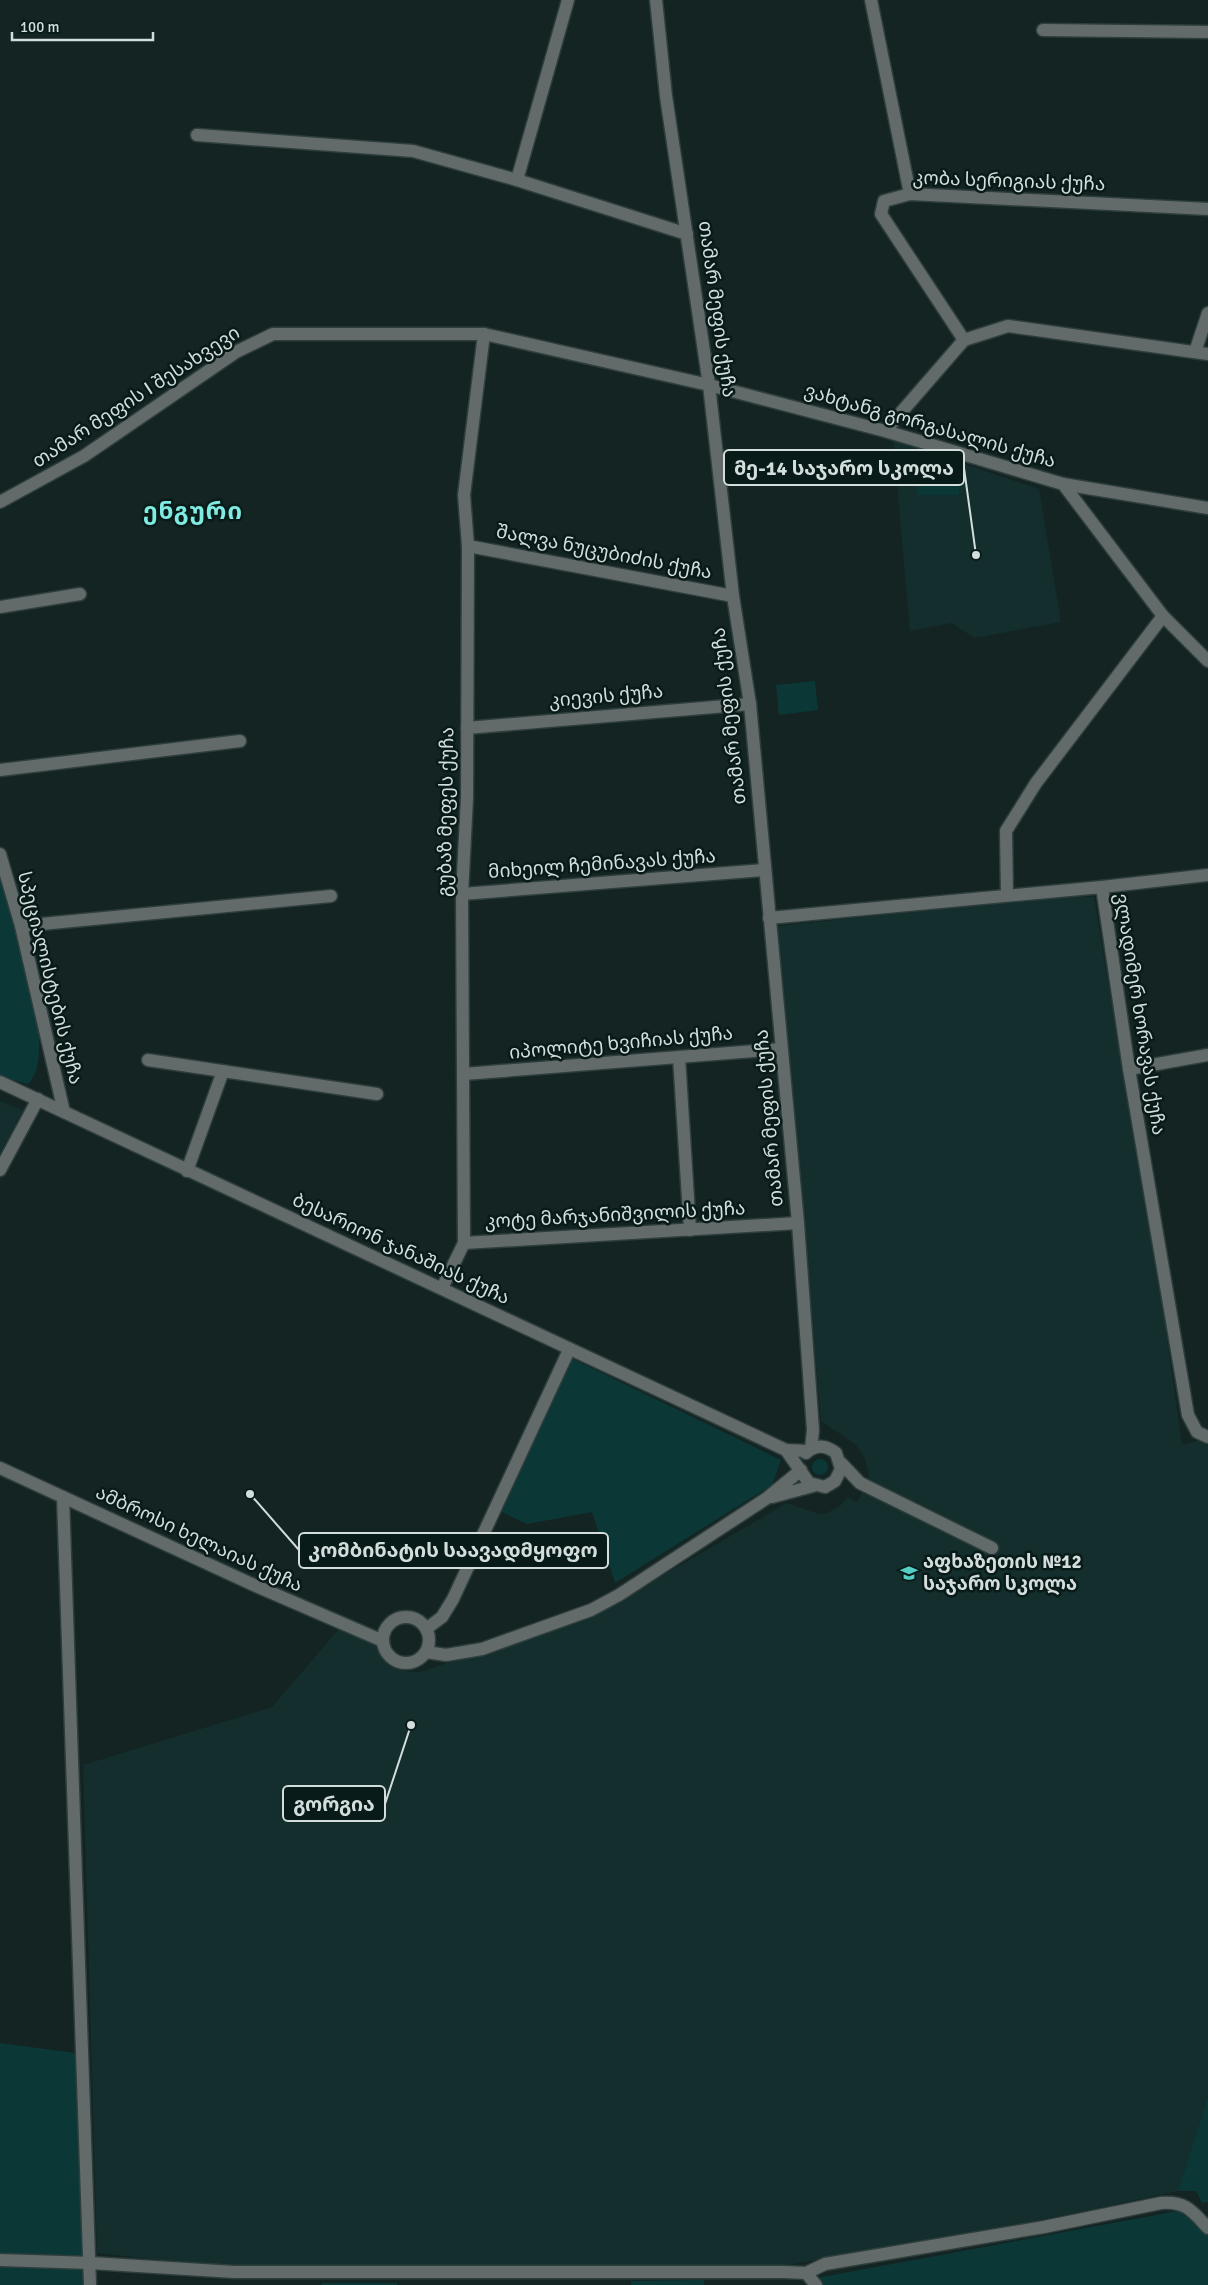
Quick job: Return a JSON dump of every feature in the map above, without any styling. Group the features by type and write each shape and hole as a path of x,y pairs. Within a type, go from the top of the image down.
{"street":[{"path":"517,180 568,0"},
{"name":"თამარ მეფის ქუჩა","path":"656,0 660,50 709,385 733,596 750,704 798,1223 813,1430 809,1450"},
{"path":"871,0 910,194"},
{"path":"1043,30 1208,32"},
{"path":"197,135 414,151 517,180 687,234"},
{"name":"კობა სერიგიას ქუჩა","path":"964,340 881,214 884,201 910,194 1208,210"},
{"path":"1195,352 1208,312"},
{"path":"885,431 964,340 1008,326 1208,354"},
{"name":"თამარ მეფის I შესახვევი","path":"0,502 84,456 236,352 273,334 484,334 709,385"},
{"name":"გუბაზ მეფეს ქუჩა","path":"442,1288 464,1243 462,894 467,798 468,546 464,495 484,334"},
{"name":"ვახტანგ გორგასალის ქუჩა","path":"709,385 885,431 1063,484 1163,616 1208,661"},
{"path":"1063,484 1208,508"},
{"name":"შალვა ნუცუბიძის ქუჩა","path":"468,546 733,596"},
{"path":"0,607 80,594"},
{"path":"1007,894 1006,831 1041,776 1163,616"},
{"name":"კიევის ქუჩა","path":"467,728 750,704"},
{"path":"0,770 240,740"},
{"name":"სპეციალისტების ქუჩა","path":"0,854 21,926 64,1112"},
{"name":"მიხეილ ჩემინავას ქუჩა","path":"462,894 764,870"},
{"path":"1102,887 1208,875"},
{"name":"ვლადიმერ ხორავას ქუჩა","path":"769,918 1007,894 1102,887 1129,1069 1188,1415 1197,1432 1208,1437"},
{"path":"21,926 331,896"},
{"name":"იპოლიტე ხვიჩიას ქუჩა","path":"464,1074 781,1048"},
{"path":"1129,1069 1208,1055"},
{"path":"679,1057 690,1230"},
{"path":"148,1060 376,1094"},
{"path":"187,1171 222,1071"},
{"name":"ბესარიონ ჯანაშიას ქუჩა","path":"0,1082 786,1450"},
{"path":"0,1170 38,1100"},
{"name":"კოტე მარჯანიშვილის ქუჩა","path":"464,1243 798,1223"},
{"path":"426,1628 442,1617 453,1599 569,1350"},
{"path":"813,1430 860,1483 992,1548"},
{"path":"786,1450 809,1450 822,1446 832,1450"},
{"path":"786,1450 801,1469 805,1479 813,1486"},
{"path":"426,1652 446,1655 482,1649 591,1610 618,1596 767,1498 801,1469 802,1459 809,1450"},
{"path":"830,1485 839,1476 841,1463"},
{"name":"ამბროსი ხელაიას ქუჩა","path":"0,1468 291,1602 383,1642"},
{"path":"767,1498 813,1486 824,1487 860,1483"},
{"path":"63,1497 91,2263 90,2285"},
{"path":"399,1618 414,1618 426,1628 429,1644 426,1652 418,1660 403,1663 389,1656 383,1642 387,1627 399,1618"},
{"path":"0,2260 91,2263 234,2272 806,2273 825,2264 1044,2227 1161,2203 1172,2202 1186,2206 1208,2228"},
{"path":"806,2273 816,2285"}],"shaded area":[{"path":"893,440 1039,489 1061,622 974,638 952,623 910,631"},
{"path":"918,474 959,474 959,495 918,495"},
{"path":"815,681 818,710 779,715 776,685"},
{"path":"0,877 22,952 37,1016 39,1045 37,1068 28,1084 0,1076"},
{"path":"1068,896 1094,897 1164,1316 1182,1445 1208,1438 1208,2096 1178,2191 1065,2215 788,2265 234,2268 97,2253 83,1765 272,1707 338,1630 376,1645 381,1657 391,1666 409,1672 419,1672 590,1618 787,1503 819,1514 827,1513 841,1505 848,1497 857,1502 869,1477 865,1459 856,1445 821,1421 777,926"},
{"path":"0,1101 23,1110 0,1153"},
{"path":"571,1358 781,1460 772,1485 615,1583 592,1512 527,1524 502,1512"},
{"path":"817,1459 823,1459 828,1464 826,1473 817,1475 812,1470 812,1464"},
{"path":"0,2043 83,2054 90,2285 0,2285"},
{"path":"1208,2096 1208,2202 1202,2203 1196,2191 1178,2191"},
{"path":"1189,2209 1208,2228 1208,2285 816,2285 811,2279"},
{"path":"704,2280 704,2285 631,2285 631,2281"},
{"path":"322,2283 397,2283 397,2285 322,2285"}],"place":[{"name":"მე-14 საჯარო სკოლა","path":"976,555"},
{"name":"კომბინატის საავადმყოფო","path":"250,1494"},
{"name":"აფხაზეთის №12 საჯარო სკოლა","path":"909,1573"},
{"name":"გორგია","path":"411,1725"}],"district":[{"name":"ენგური","path":"193,511"}]}
